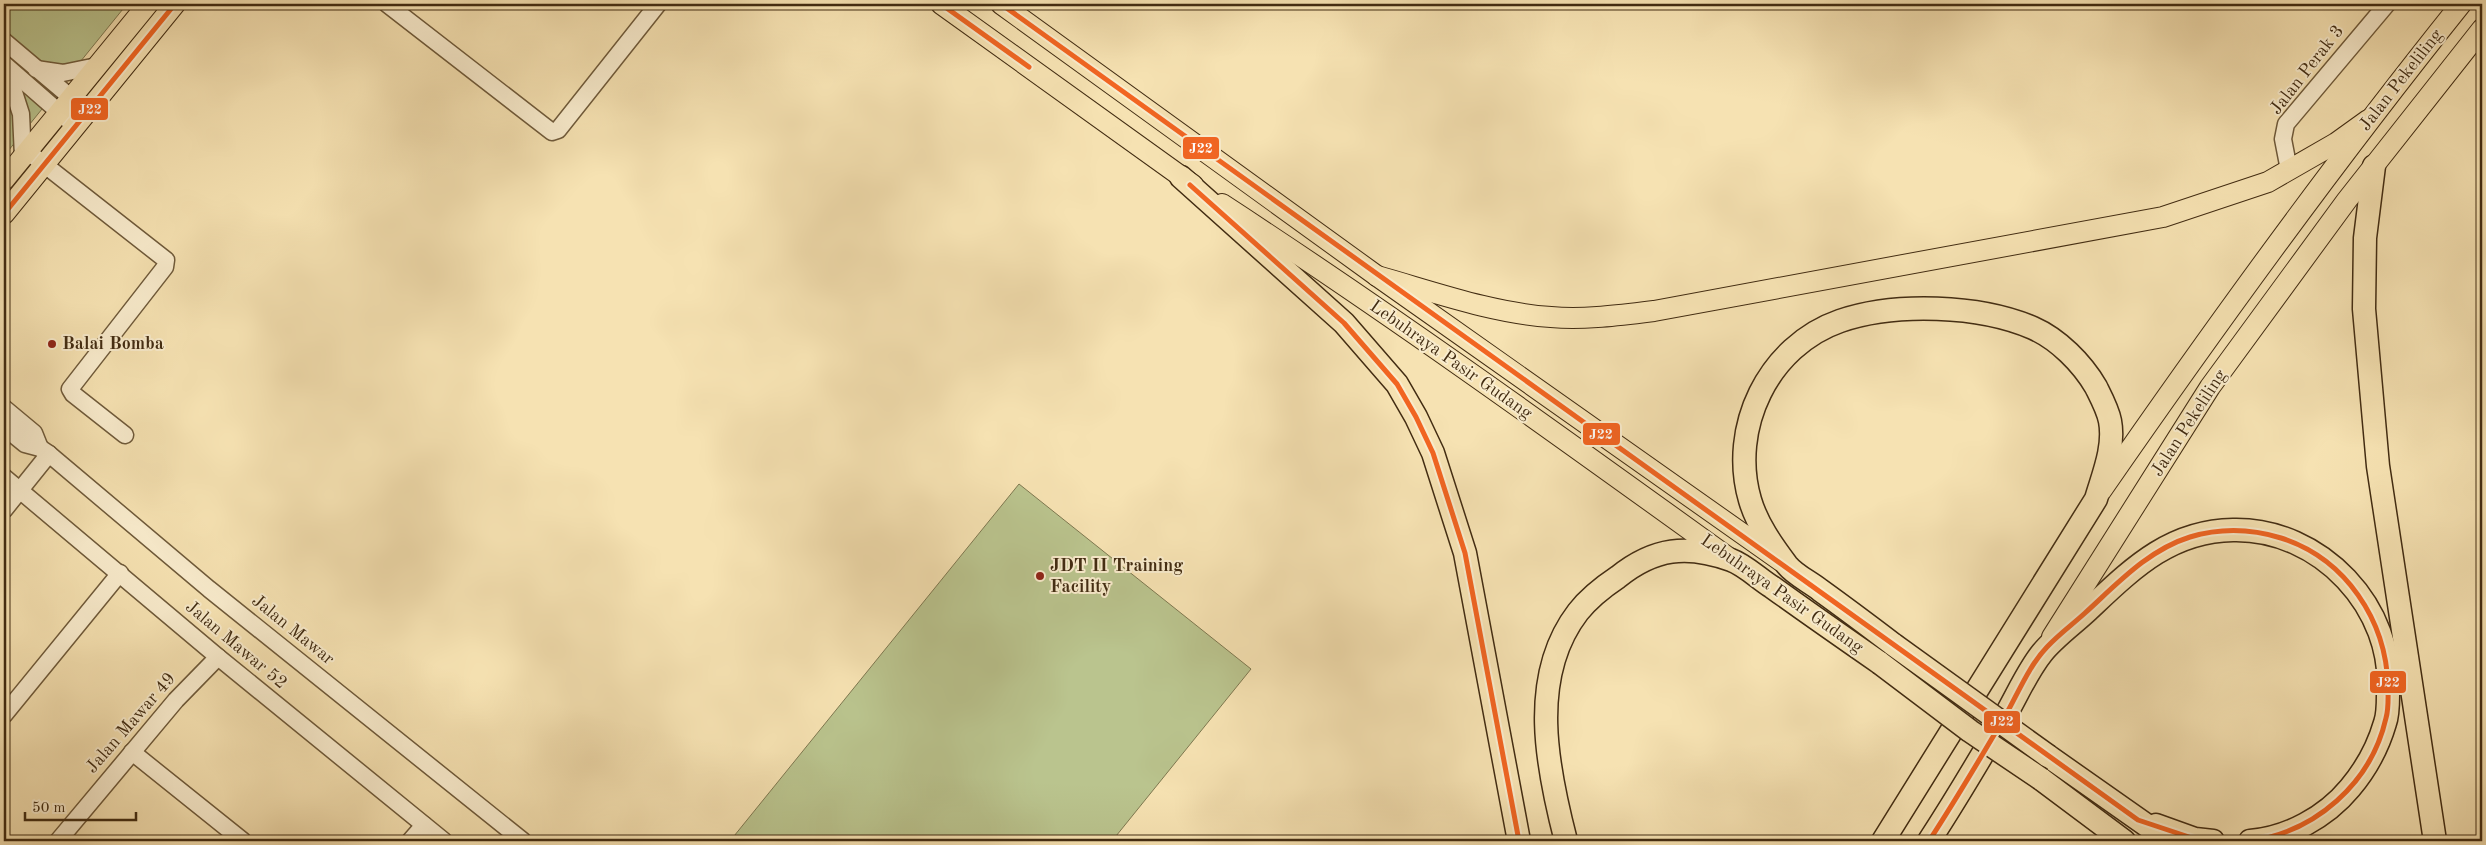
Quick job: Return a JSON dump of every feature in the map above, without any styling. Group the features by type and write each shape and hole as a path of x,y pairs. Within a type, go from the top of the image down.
{"highway":[{"path":"2374,166 2365,238 2364,309 2378,466 2435,841"},
{"path":"1181,177 1344,323 1397,384 1416,417 1433,453 1465,553 1519,841"},
{"path":"1789,567 1764,532 1750,500 1745,477 1744,449 1748,424 1756,401 1770,374 1782,360 1813,334 1840,321 1901,310 1967,312 1998,316 2033,328 2057,343 2091,379 2110,421 2108,456 2096,499 1883,841"},
{"path":"2042,653 2135,566 2161,549 2192,537 2232,530 2267,532 2309,548 2342,572 2374,615 2385,645 2390,678 2386,722 2367,768 2337,804 2296,830 2262,840 2250,841"},
{"path":"1566,841 1552,772 1547,735 1547,700 1552,662 1562,639 1578,613 1593,596 1623,572 1649,557 1676,550 1732,560"},
{"name":"Lebuhraya Pasir Gudang","path":"1732,560 1880,663 1970,731 2041,779 2124,841"},
{"name":"Lebuhraya Pasir Gudang","path":"1789,567 1894,645 2169,841"},
{"name":"Jalan Pekeliling","path":"1929,841 2042,653"},
{"path":"2138,820 2195,839 2213,841"}],"main road":[{"path":"4,180 148,4"},
{"path":"4,214 175,4"},
{"name":"Lebuhraya Pasir Gudang","path":"941,4 1181,177 1320,268 1437,349 1732,560"},
{"name":"Lebuhraya Pasir Gudang","path":"1001,4 1377,276 1789,567"},
{"name":"Jalan Pekeliling","path":"2096,499 2184,371 2368,120 2461,4"},
{"name":"Jalan Pekeliling","path":"2042,653 2210,388 2374,166 2482,29"},
{"path":"1377,276 1510,312 1552,318 1596,317 1654,311 2163,217 2250,189 2290,170 2336,143 2368,120"}],"street":[{"path":"387,4 552,132 558,130 658,4"},
{"name":"Jalan Perak 3","path":"2290,170 2283,139 2286,124 2387,4"},
{"path":"4,41 36,69 65,105"},
{"path":"4,65 65,105 81,118"},
{"path":"4,65 21,114 25,154 44,164 166,260 165,267 70,388 73,394 125,435"},
{"path":"36,69 63,73 97,66"},
{"name":"Jalan Mawar","path":"4,408 34,433 44,451"},
{"name":"Jalan Mawar","path":"4,428 25,444 44,451 209,589 523,841"},
{"path":"4,510 20,490 44,451"},
{"name":"Jalan Mawar 52","path":"4,477 218,657 444,841"},
{"path":"4,715 120,573"},
{"name":"Jalan Mawar 49","path":"58,841 176,700 218,657"},
{"path":"132,752 233,838"},
{"path":"410,841 424,825"}],"green space":[{"path":"4,4 127,4 4,156"},
{"name":"JDT II Training Facility","path":"1019,484 1251,669 1112,841 730,841"}],"transit line":[{"name":"J22","path":"4,214 175,4"},
{"name":"J22","path":"941,4 1029,67"},
{"name":"J22","path":"1001,4 2138,820 2195,839 2213,841"},
{"name":"J22","path":"1190,185 1344,323 1397,384 1416,417 1433,453 1465,553 1519,841"},
{"name":"J22","path":"1929,841 1995,733 2029,672 2040,655 2052,642 2121,580 2160,550 2190,537 2224,531 2247,531 2281,538 2304,548 2325,561 2343,577 2358,595 2380,638 2388,686 2387,714 2379,742 2368,764 2354,784 2318,816 2274,836 2250,841"}],"place":[{"name":"Balai Bomba","path":"52,344"},
{"name":"JDT II Training Facility","path":"1040,576"}]}
